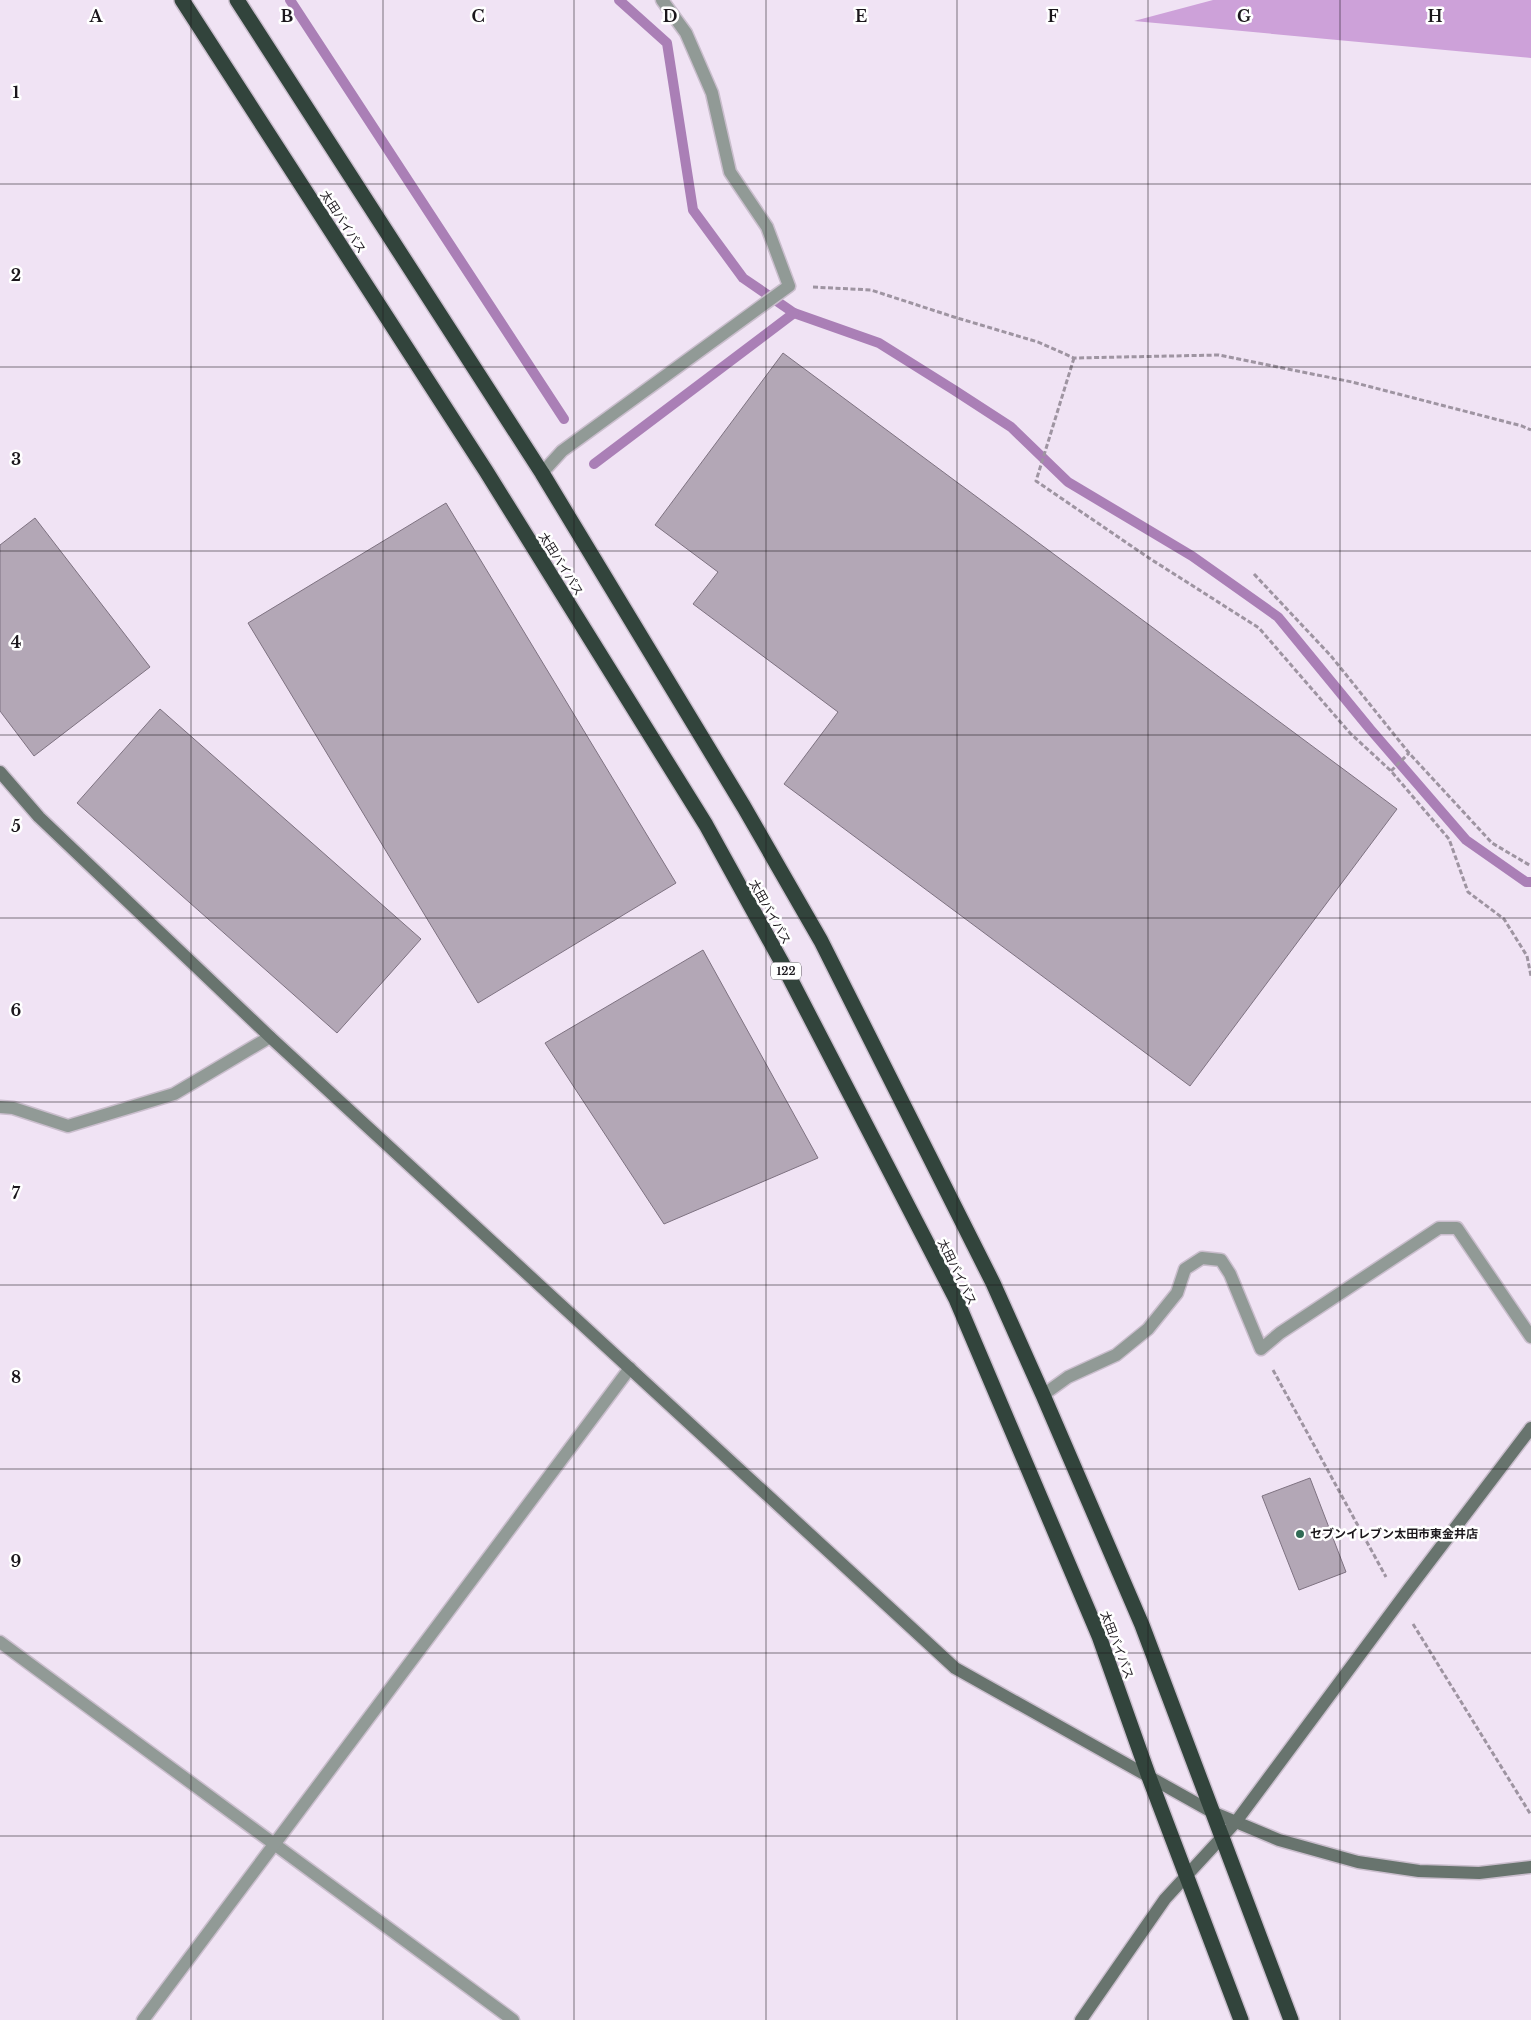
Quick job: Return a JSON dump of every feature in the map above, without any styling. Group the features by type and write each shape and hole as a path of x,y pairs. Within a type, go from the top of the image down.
{"highway":[{"name":"太田バイパス","path":"182,0 486,471 706,825 781,961 956,1299 1099,1636 1149,1777 1241,2020"},
{"path":"237,0 542,473 744,807 821,941 993,1283 1043,1396 1142,1625 1291,2020"}],"street":[{"path":"542,473 562,451 786,289 767,227 730,172 712,93 686,33 662,0"},
{"path":"0,772 39,817 270,1037 956,1668 1212,1812 1279,1840 1358,1862 1419,1871 1479,1872 1531,1867"},
{"path":"0,1107 13,1108 68,1126 174,1094 270,1037"},
{"path":"1043,1396 1068,1377 1116,1355 1148,1329 1177,1292 1185,1270 1202,1258 1221,1260 1230,1274 1261,1349 1280,1333 1439,1228 1457,1228 1531,1337"},
{"path":"143,2020 630,1368"},
{"path":"1081,2020 1165,1899 1235,1823 1531,1428"},
{"path":"0,1642 513,2020"}],"path":[{"path":"786,289 871,290 1038,342 1074,358 1219,355 1352,382 1522,426 1531,430"},
{"path":"1074,358 1036,481 1149,558 1259,628 1350,733 1391,771 1448,839 1468,892 1504,919 1527,956 1531,976"},
{"path":"1254,574 1331,656 1409,753 1492,843 1531,866"},
{"path":"1391,771 1409,753"}],"shaded area":[{"path":"1213,0 1531,0 1531,58 1134,21"}],"building":[{"path":"783,353 1397,809 1190,1086 784,784 838,712 693,604 718,572 655,525"},
{"path":"446,503 676,883 478,1003 248,623"},
{"path":"35,518 150,667 34,756 0,711 0,545"},
{"path":"160,709 421,939 337,1033 77,803"},
{"path":"703,950 818,1158 664,1224 545,1043"},
{"path":"1310,1478 1346,1572 1299,1590 1262,1496"}],"waterway":[{"path":"290,0 564,419"},
{"path":"619,0 667,43 693,210 743,278 794,313 879,343 954,390 1011,427 1068,482 1192,556 1278,617 1370,729 1466,840 1526,882 1531,882"},
{"path":"594,464 794,313"}],"place":[{"name":"セブンイレブン太田市東金井店","path":"1300,1534"}]}
